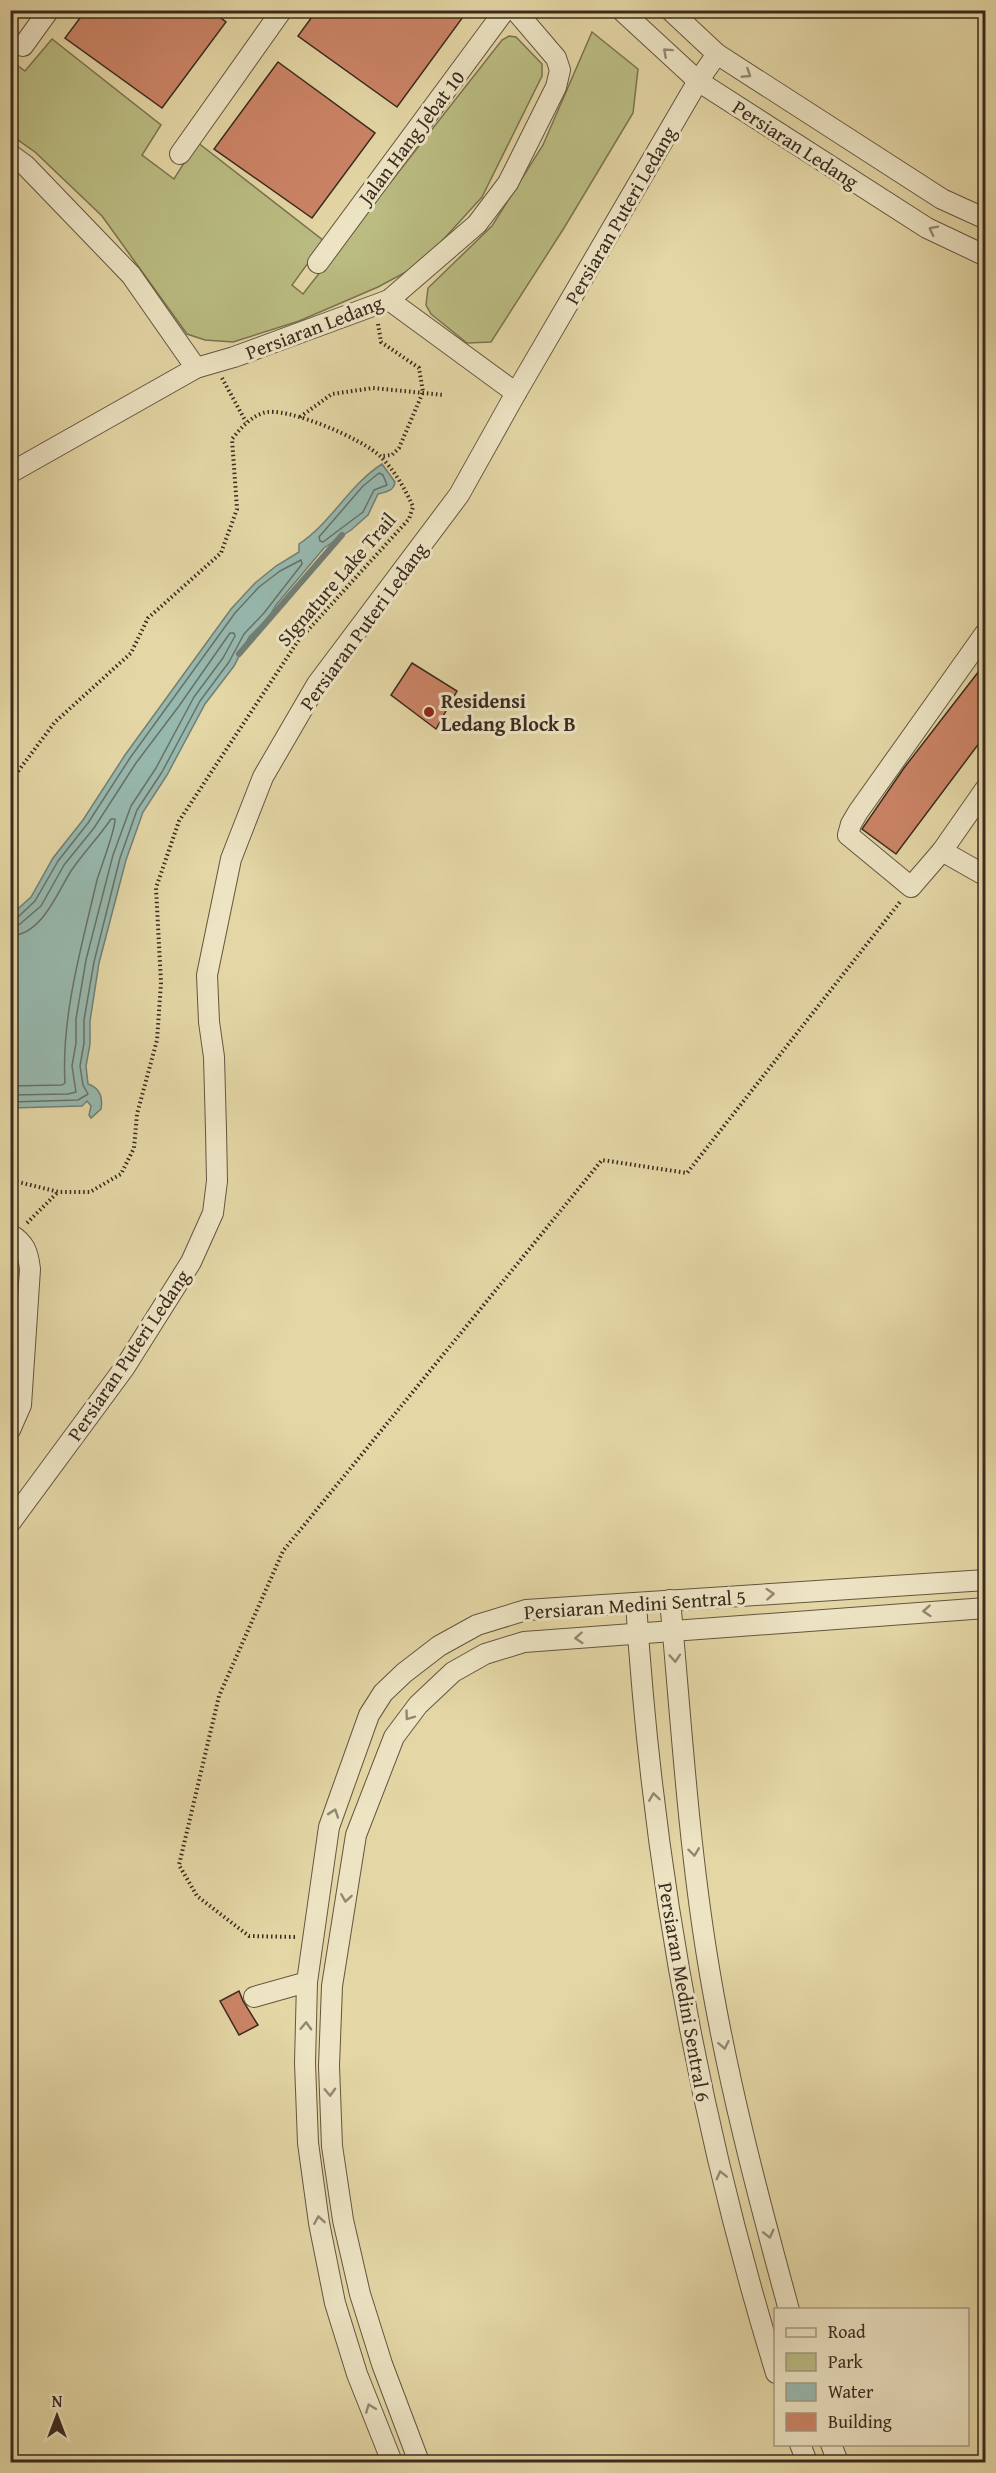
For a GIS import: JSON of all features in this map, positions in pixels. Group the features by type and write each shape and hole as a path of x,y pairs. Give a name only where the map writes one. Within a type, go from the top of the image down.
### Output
{"street":[{"path":"23,46 49,10"},
{"path":"180,154 282,10"},
{"name":"Jalan Hang Jebat 10","path":"318,263 505,10"},
{"name":"Persiaran Ledang","path":"10,473 195,368 382,303 477,224 508,183 556,87 560,70 556,58 515,10"},
{"name":"Persiaran Ledang","path":"621,10 698,81 927,228 986,256"},
{"name":"Persiaran Ledang","path":"670,10 717,54 942,199 986,219"},
{"name":"Persiaran Puteri Ledang","path":"10,1523 125,1367 191,1262 213,1213 218,1181 214,1058 209,1022 207,975 231,859 263,777 317,684 459,495 698,81 717,54"},
{"path":"10,154 25,165 131,274 195,368"},
{"path":"382,303 516,393"},
{"path":"986,632 851,824 848,834 911,887 942,851 986,788"},
{"path":"942,851 986,876"},
{"path":"10,1430 21,1405 30,1269 28,1251 12,1235"},
{"name":"Persiaran Medini Sentral 5","path":"392,2463 357,2374 335,2303 319,2223 308,2132 305,2063 307,1982 329,1827 369,1715 383,1693 404,1673 439,1646 477,1625 526,1610 986,1580"},
{"name":"Persiaran Medini Sentral 6","path":"670,1600 682,1755 707,1956 735,2098 788,2308"},
{"name":"Persiaran Medini Sentral 6","path":"636,1603 649,1760 676,1960 710,2130 737,2242 774,2366"},
{"name":"Persiaran Medini Sentral 5","path":"419,2463 382,2364 360,2294 343,2220 332,2146 329,2066 332,1986 356,1835 394,1737 418,1705 453,1672 485,1654 524,1642 986,1608"},
{"path":"254,1997 307,1982"},
{"path":"800,2446 807,2463"},
{"path":"831,2446 838,2463"}],"path":[{"path":"381,456 392,455 399,448 423,392 419,368 381,342 382,303"},
{"path":"10,782 55,722 131,652 148,618 221,553 237,509 232,439 246,422 215,362"},
{"path":"300,418 332,394 372,388 444,395"},
{"name":"SIgnature Lake Trail","path":"10,1180 59,1192 90,1192 121,1174 134,1148 137,1114 156,1040 161,982 156,888 179,821 298,641 409,519 413,507 381,456 344,432 300,418 264,412 246,422"},
{"path":"314,1938 249,1936 197,1896 179,1865 219,1696 283,1551 602,1160 687,1173 911,887"},
{"path":"12,1235 59,1192"}],"green space":[{"path":"592,32 638,69 633,113 564,228 491,342 467,343 431,314 426,305 428,288 492,226 543,145"},
{"path":"509,36 516,37 542,64 542,76 482,197 421,264 378,287 299,321 233,342 205,340 187,334 102,216 35,152 11,135 10,60 25,71 52,39 161,125 142,155 174,179 197,142 324,241 292,285 303,294 502,40"}],"water":[{"path":"382,464 395,482 393,487 389,491 378,494 368,515 351,530 324,548 276,605 269,617 249,637 234,666 205,704 167,775 143,812 126,860 99,963 90,1021 90,1044 86,1066 88,1084 100,1093 101,1109 91,1118 89,1115 91,1106 87,1101 82,1106 11,1108 11,915 31,897 53,858 83,820 125,755 231,609 255,583 276,566 299,552 299,544 321,525 360,482"}],"building":[{"path":"86,10 210,10 226,22 162,108 65,38"},
{"path":"317,10 454,10 463,17 397,107 298,36"},
{"path":"278,62 375,133 312,218 214,149"},
{"path":"986,662 986,734 896,854 862,829 904,768"},
{"name":"Residensi Ledang Block B","path":"412,663 457,691 436,729 391,695"},
{"path":"239,1991 258,2025 239,2035 220,2001"}],"waterway":[{"path":"239,654 342,535"}],"place":[{"name":"Residensi Ledang Block B","path":"429,712"}]}
